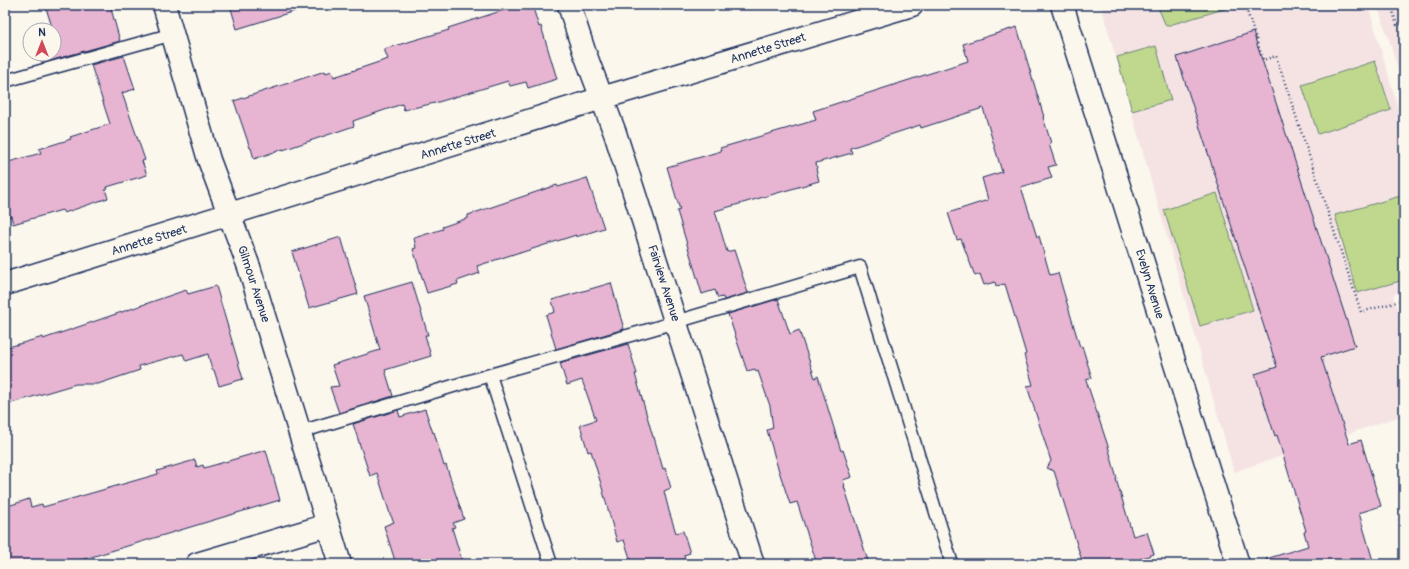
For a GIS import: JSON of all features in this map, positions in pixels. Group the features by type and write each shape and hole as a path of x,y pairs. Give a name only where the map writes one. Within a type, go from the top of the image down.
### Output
{"street":[{"name":"Gilmour Avenue","path":"164,5 209,160 249,266 340,564"},
{"name":"Fairview Avenue","path":"569,5 584,51 615,133 677,322 753,564"},
{"name":"Annette Street","path":"5,284 602,98 912,5"},
{"name":"Evelyn Avenue","path":"1062,5 1238,564"},
{"path":"197,564 328,525"}],"lane":[{"path":"5,81 173,34"},
{"path":"300,432 860,267 952,564"},
{"path":"490,375 552,564"}],"path":[{"path":"1245,5 1264,60 1276,56 1361,312 1404,300"},
{"path":"1391,5 1397,25 1404,23"}],"shaded area":[{"path":"1101,5 1368,5 1404,129 1404,291 1393,295 1404,329 1404,415 1234,472"},
{"path":"1377,5 1404,5 1404,89 1389,40"}],"green space":[{"path":"1157,5 1230,5 1231,7 1166,26"},
{"path":"1156,46 1171,100 1132,111 1117,57"},
{"path":"1375,61 1391,110 1318,134 1302,85"},
{"path":"1217,193 1253,310 1200,326 1164,210"},
{"path":"1404,195 1404,280 1357,293 1335,215"}],"building":[{"path":"45,5 110,5 120,41 62,57 62,22 50,22"},
{"path":"230,5 297,5 298,10 237,29"},
{"path":"502,5 532,5 539,27 541,26 557,79 528,88 526,82 510,86 508,81 435,103 404,110 402,104 353,121 354,126 254,159 234,101 325,71 326,73 332,71 334,77 388,59 384,49 449,30 448,28 504,10"},
{"path":"1017,27 1044,117 1051,143 1049,144 1056,165 1048,167 1052,178 1021,187 1037,237 1039,236 1050,275 1058,273 1080,347 1082,346 1092,378 1086,380 1108,446 1133,536 1147,532 1154,554 1137,560 1138,564 1083,564 1054,471 1047,468 1051,461 1027,386 1033,385 1024,355 1026,354 1005,284 996,286 995,282 984,285 980,274 975,276 961,239 957,240 948,213 988,200 982,178 1002,172 983,108 921,128 920,125 850,148 852,153 816,163 819,181 715,211 727,252 734,250 748,293 724,300 723,297 718,298 715,290 702,294 677,211 680,210 667,167 721,151 720,148 816,120 813,111 968,61 963,44"},
{"path":"1253,32 1355,346 1321,357 1349,444 1361,440 1381,506 1359,513 1374,564 1267,564 1266,559 1308,546 1304,532 1306,531 1277,435 1275,436 1255,374 1277,367 1177,57"},
{"path":"124,56 135,89 122,93 145,160 142,161 147,175 107,187 108,189 105,189 108,198 64,213 62,210 13,224 11,216 5,218 5,163 41,153 39,149 110,124 91,65"},
{"path":"587,178 604,228 576,237 576,235 477,266 480,273 457,281 458,284 427,293 413,249 416,248 414,238 443,229 442,227 468,218 468,215 557,185 558,187"},
{"path":"341,237 358,294 309,308 292,252"},
{"path":"412,282 428,335 425,335 431,356 385,370 393,396 339,413 330,387 339,386 332,365 380,350 364,296"},
{"path":"611,283 624,329 556,349 546,315 555,312 552,300"},
{"path":"216,286 243,379 219,386 214,370 212,370 208,354 186,361 183,354 139,366 140,370 98,384 76,384 5,405 5,348 43,337 43,339 186,290 188,294"},
{"path":"778,299 790,334 799,330 815,378 818,376 841,451 843,450 852,477 843,480 844,486 869,564 817,564 797,502 790,504 767,430 773,428 770,406 758,371 756,372 755,369 747,371 728,314"},
{"path":"628,344 653,437 663,469 665,468 671,488 664,491 669,511 676,533 683,531 690,553 684,555 685,559 670,564 632,564 624,540 617,542 591,451 588,452 580,425 596,420 582,380 567,385 560,363"},
{"path":"425,409 464,519 453,523 455,527 452,528 463,564 396,564 384,526 394,522 377,473 370,476 353,424 398,410 400,417"},
{"path":"266,450 280,500 68,564 5,564 5,507 29,499 31,507 42,504 43,507 158,474 157,471 195,460 197,467 203,465 204,468"}]}
